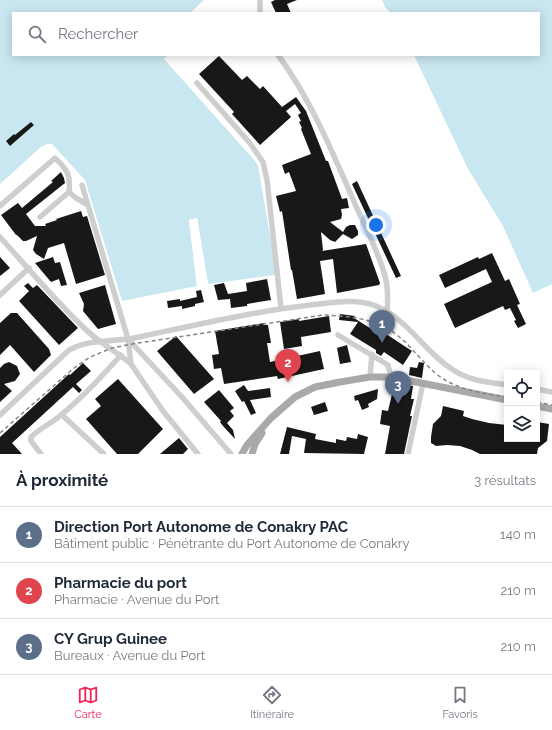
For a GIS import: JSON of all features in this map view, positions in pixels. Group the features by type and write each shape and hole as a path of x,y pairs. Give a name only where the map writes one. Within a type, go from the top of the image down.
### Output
{"main road":[{"path":"242,454 271,418 295,396 315,387 370,377 391,377 504,399"},
{"path":"540,407 552,409"},
{"path":"252,454 255,444 271,418"}],"street":[{"path":"260,0 260,12"},
{"path":"279,56 308,100 335,156 372,243 385,276 388,296 387,312"},
{"path":"197,83 249,142 263,162 267,180 281,308"},
{"path":"0,206 55,158 66,168 70,182 69,192 40,217"},
{"path":"82,185 128,339 131,364"},
{"path":"69,192 88,205"},
{"path":"0,237 83,327 131,364 163,411 198,454"},
{"path":"0,295 29,268"},
{"path":"0,415 69,350 78,345 100,341 128,339 281,308 329,303 359,302 374,306 387,312 418,337 441,361 455,372 471,379 504,384"},
{"path":"338,335 372,354 388,365 391,377"},
{"path":"128,339 181,396 231,454"},
{"path":"370,377 372,354"},
{"path":"41,454 31,441 31,437 62,415 121,355"},
{"path":"408,454 423,383"},
{"path":"540,390 552,392"},
{"path":"62,415 104,454"}],"water":[{"path":"0,0 204,0 191,12 12,12 12,56 167,56 164,59 258,166 276,270 275,275 208,284 197,218 189,220 197,286 122,301 85,180 52,144 42,146 0,184"},
{"path":"382,0 552,0 552,284 533,293 503,226 468,169 414,56 540,56 540,12 390,12 385,7"}],"pier":[{"path":"197,218 208,284 206,284 195,221 191,222 199,286 197,286 189,220"}],"building":[{"path":"275,0 297,0 287,4 291,12 276,12 271,2"},
{"path":"219,56 242,80 247,76 260,89 263,86 282,107 296,97 306,111 326,161 328,161 342,199 347,198 349,208 341,209 341,219 330,222 343,232 346,227 350,225 355,225 358,231 358,235 352,239 343,234 335,242 330,240 321,232 322,251 366,244 380,283 379,285 337,293 333,259 320,261 325,294 297,299 282,211 280,212 276,196 296,191 289,172 285,174 282,165 311,154 299,122 301,121 298,115 301,113 295,104 286,111 291,117 260,145 232,114 234,112 199,74"},
{"path":"31,122 34,125 10,146 6,141"},
{"path":"61,172 65,183 26,214 35,226 46,226 45,224 57,220 56,219 81,211 83,217 87,216 105,275 76,284 64,243 48,248 44,259 33,250 37,236 23,241 16,235 1,215 18,203 22,208 53,182 51,181"},
{"path":"357,181 401,276 396,278 352,184"},
{"path":"492,253 505,281 509,279 520,304 517,305 526,324 518,328 510,308 505,310 503,306 455,328 444,304 492,282 486,269 445,288 439,275 478,257 479,259"},
{"path":"0,257 10,268 0,276"},
{"path":"53,257 55,263 60,262 67,285 61,286 59,279 51,282 35,263"},
{"path":"267,279 271,300 231,308 230,299 218,300 214,285 224,283 228,294 247,291 246,283"},
{"path":"28,283 33,288 37,285 78,328 59,345 19,301 29,291 24,286"},
{"path":"105,285 116,324 98,329 83,311 84,304 79,293"},
{"path":"201,290 204,302 182,309 182,306 168,308 167,301 180,299 180,301 197,297 196,291"},
{"path":"11,313 17,313 49,349 51,355 34,372 10,345 0,355 0,323"},
{"path":"340,314 355,316 354,318 381,335 383,332 412,351 403,365 384,352 381,356 376,353 376,350 350,334 358,322 339,320"},
{"path":"329,316 331,332 301,337 302,346 284,349 280,322 299,319 299,321"},
{"path":"264,323 264,325 268,325 271,343 267,343 270,362 320,351 324,369 278,379 277,376 224,384 221,368 214,369 212,355 219,354 215,331"},
{"path":"176,336 214,379 194,394 157,351"},
{"path":"347,345 351,362 340,364 337,348"},
{"path":"9,362 17,366 20,374 15,381 4,384 12,391 0,402 0,368"},
{"path":"419,362 424,363 422,378 409,375 410,367 417,368"},
{"path":"83,363 91,371 76,384 82,390 79,393 73,387 12,443 22,454 0,454 0,437"},
{"path":"118,379 163,429 138,454 117,454 86,419 101,406 95,399"},
{"path":"398,384 413,386 411,399 414,399 410,416 412,416 404,454 385,454 390,426 380,424 382,410 388,411 392,394 396,395"},
{"path":"244,385 248,391 270,388 271,397 250,400 256,413 251,415 244,401 242,402 235,391"},
{"path":"378,389 377,399 368,404 369,407 362,410 358,400 355,401 354,396"},
{"path":"219,390 234,408 230,411 234,416 227,423 233,430 235,439 204,402"},
{"path":"325,402 328,411 314,415 311,407"},
{"path":"443,406 464,411 463,416 472,419 504,425 504,442 540,442 540,422 549,424 547,441 538,448 537,454 480,454 460,446 436,446 431,443 433,424 441,416"},
{"path":"287,427 316,434 315,439 336,443 336,439 346,441 347,437 357,439 358,434 368,437 364,454 304,453 306,439 292,436 289,454 280,454"},
{"path":"179,438 188,449 183,454 160,454"}],"railway":[{"path":"0,433 74,368 90,357 112,348 323,315 350,317 385,327 407,344 431,369 445,380 467,389 504,396"},
{"path":"540,403 552,405"}],"place":[{"name":"Direction Port Autonome de Conakry PAC","path":"382,343"},
{"name":"Pharmacie du port","path":"288,382"},
{"name":"CY Grup Guinee","path":"398,404"}]}
